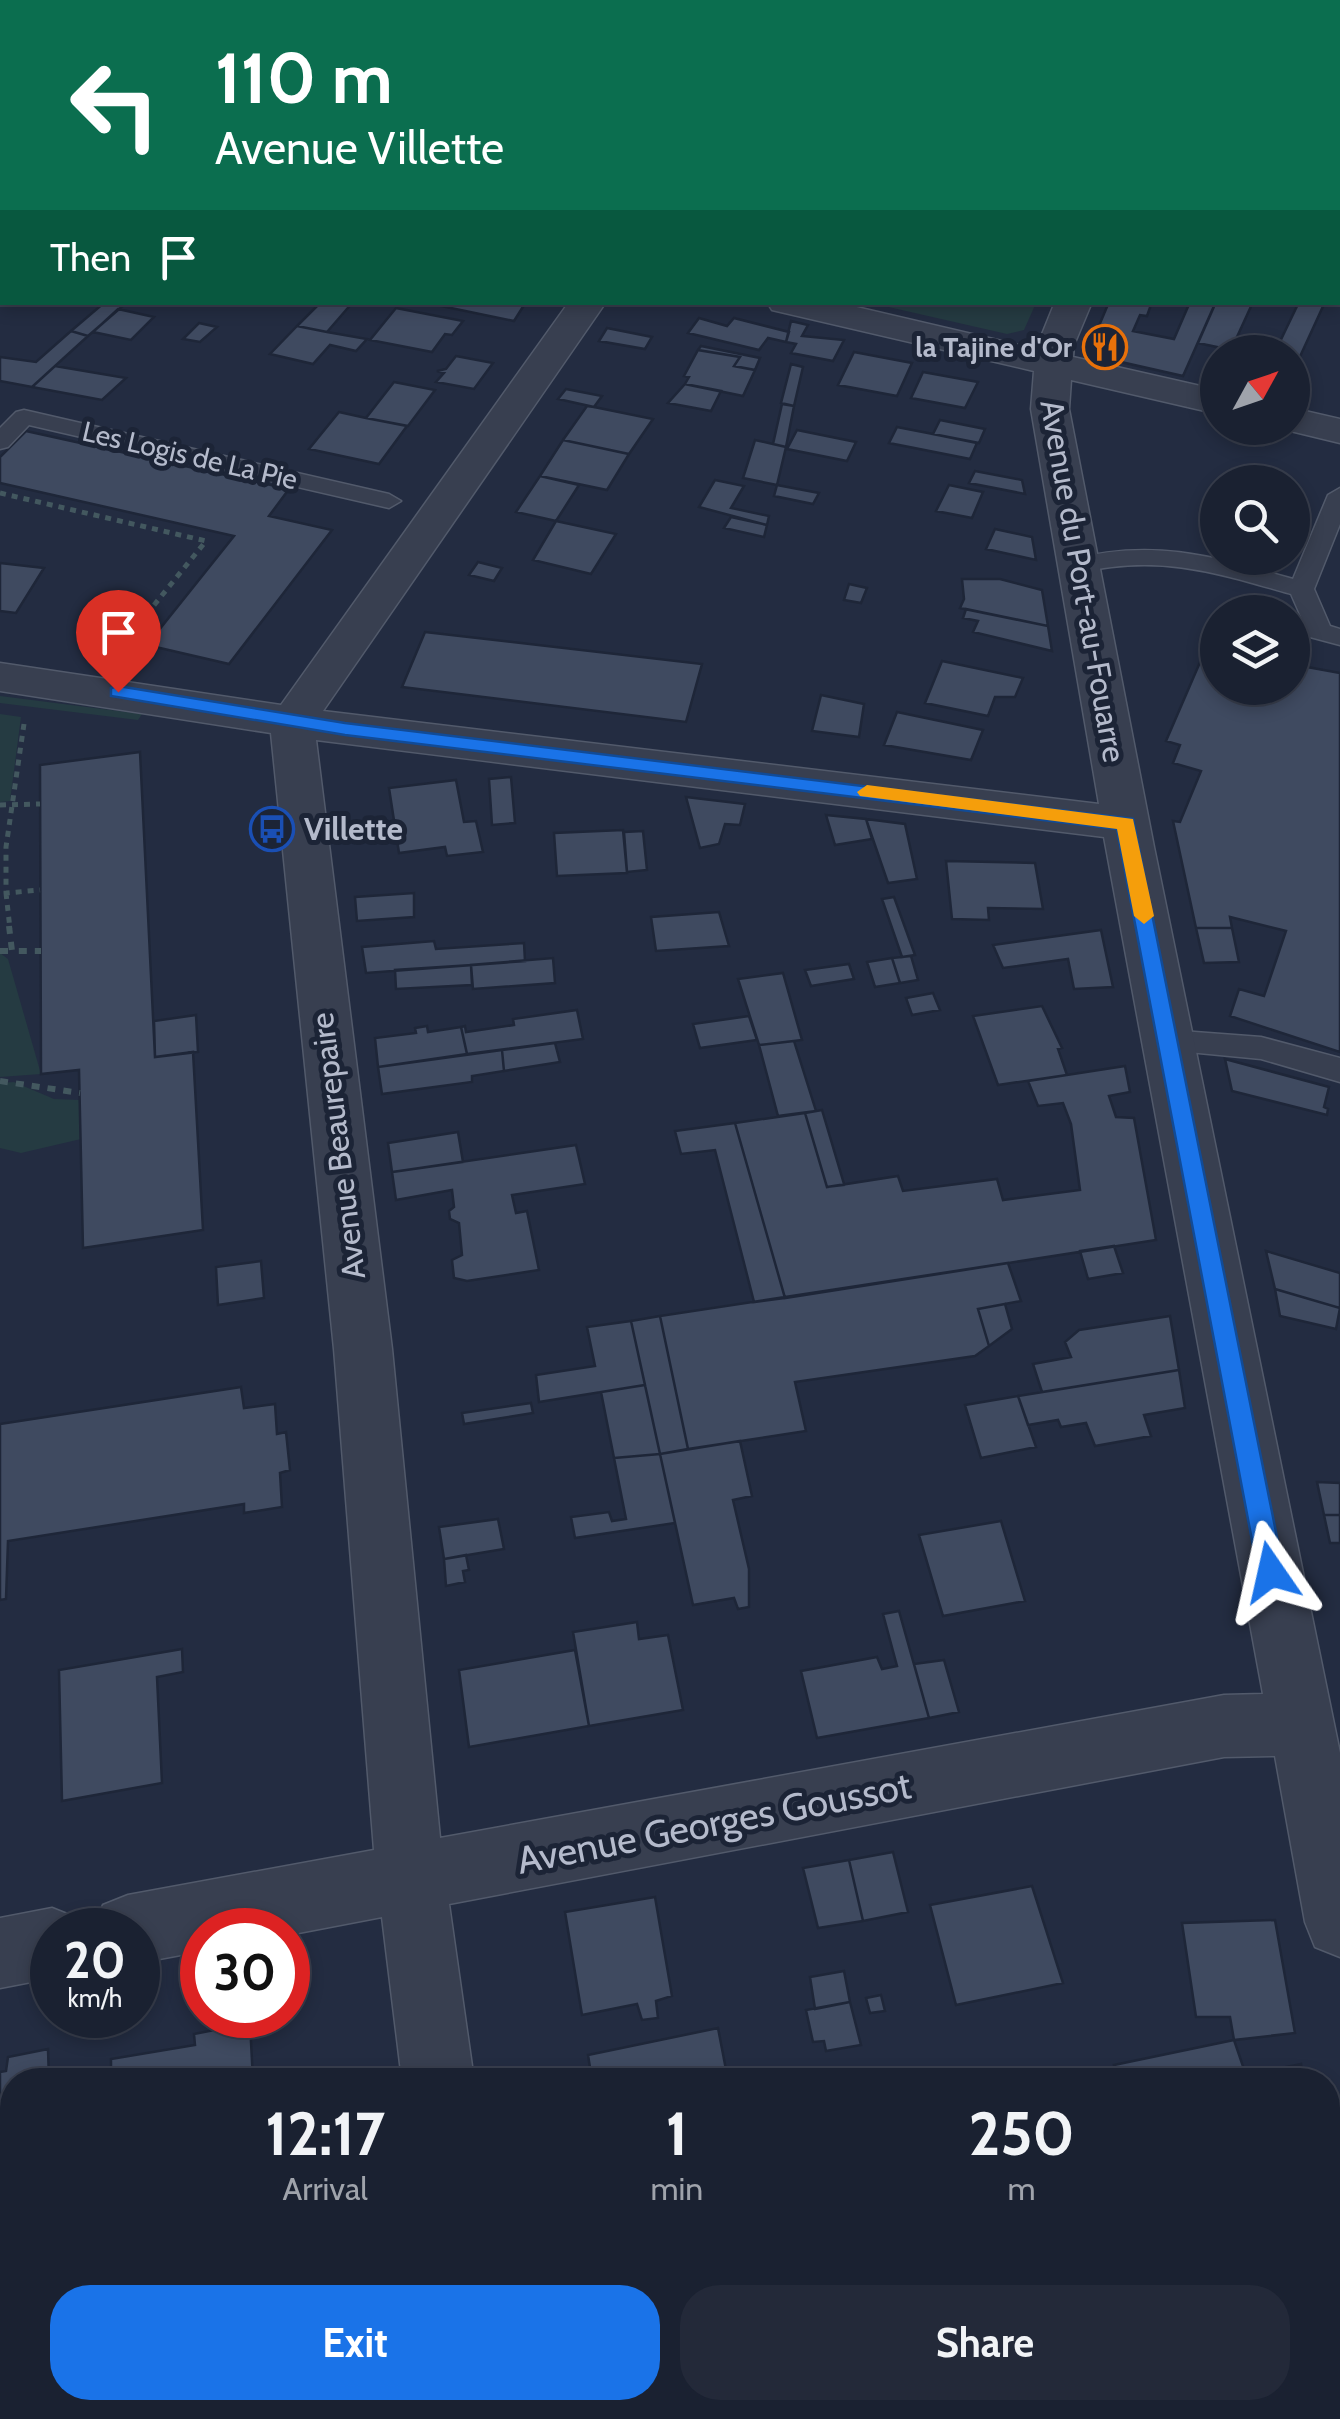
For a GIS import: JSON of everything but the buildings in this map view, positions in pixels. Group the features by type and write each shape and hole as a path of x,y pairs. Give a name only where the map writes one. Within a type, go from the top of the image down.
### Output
{"street":[{"path":"295,720 310,692 586,305"},
{"path":"798,305 1200,398"},
{"name":"Avenue du Port-au-Fouarre","path":"1073,305 1051,362 1050,410 1168,1041 1320,1730 1340,1922"},
{"path":"1310,424 1340,431"},
{"path":"0,677 345,729 1126,823"},
{"name":"Avenue Beaurepaire","path":"295,720 293,746 362,1350 403,1813 436,2068"},
{"name":"Avenue Georges Goussot","path":"160,1924 1224,1726 1320,1730"},
{"path":"0,1953 30,1948"}],"lane":[{"name":"Les Logis de La Pie","path":"0,442 24,417 389,501"},
{"path":"1340,495 1301,589 1319,631 1340,637"},
{"path":"1078,565 1119,553 1170,554 1301,589"},
{"path":"1168,1041 1261,1048 1340,1070"}],"path":[{"path":"0,494 206,541 120,647"},
{"path":"12,952 6,893 11,806 24,718"},
{"path":"0,805 40,804"},
{"path":"6,893 40,890"},
{"path":"0,951 40,951"},
{"path":"0,1081 20,1079 58,1095 80,1093"}],"shaded area":[{"path":"880,305 1035,305 1024,330 1007,334"},
{"path":"0,696 142,714 138,720 0,703"},
{"path":"0,714 21,717 10,801 0,802"},
{"path":"0,953 8,959 41,1074 0,1077"},
{"path":"14,1082 54,1099 80,1100 81,1139 21,1153 0,1148 0,1083"}],"slow traffic":[{"path":"867,792 1126,823 1144,916"}],"place":[{"name":"la Tajine d'Or","path":"1105,347"},
{"name":"Villette","path":"272,829"}],"route":[{"path":"118,692 345,729 1126,823 1271,1572"}]}
